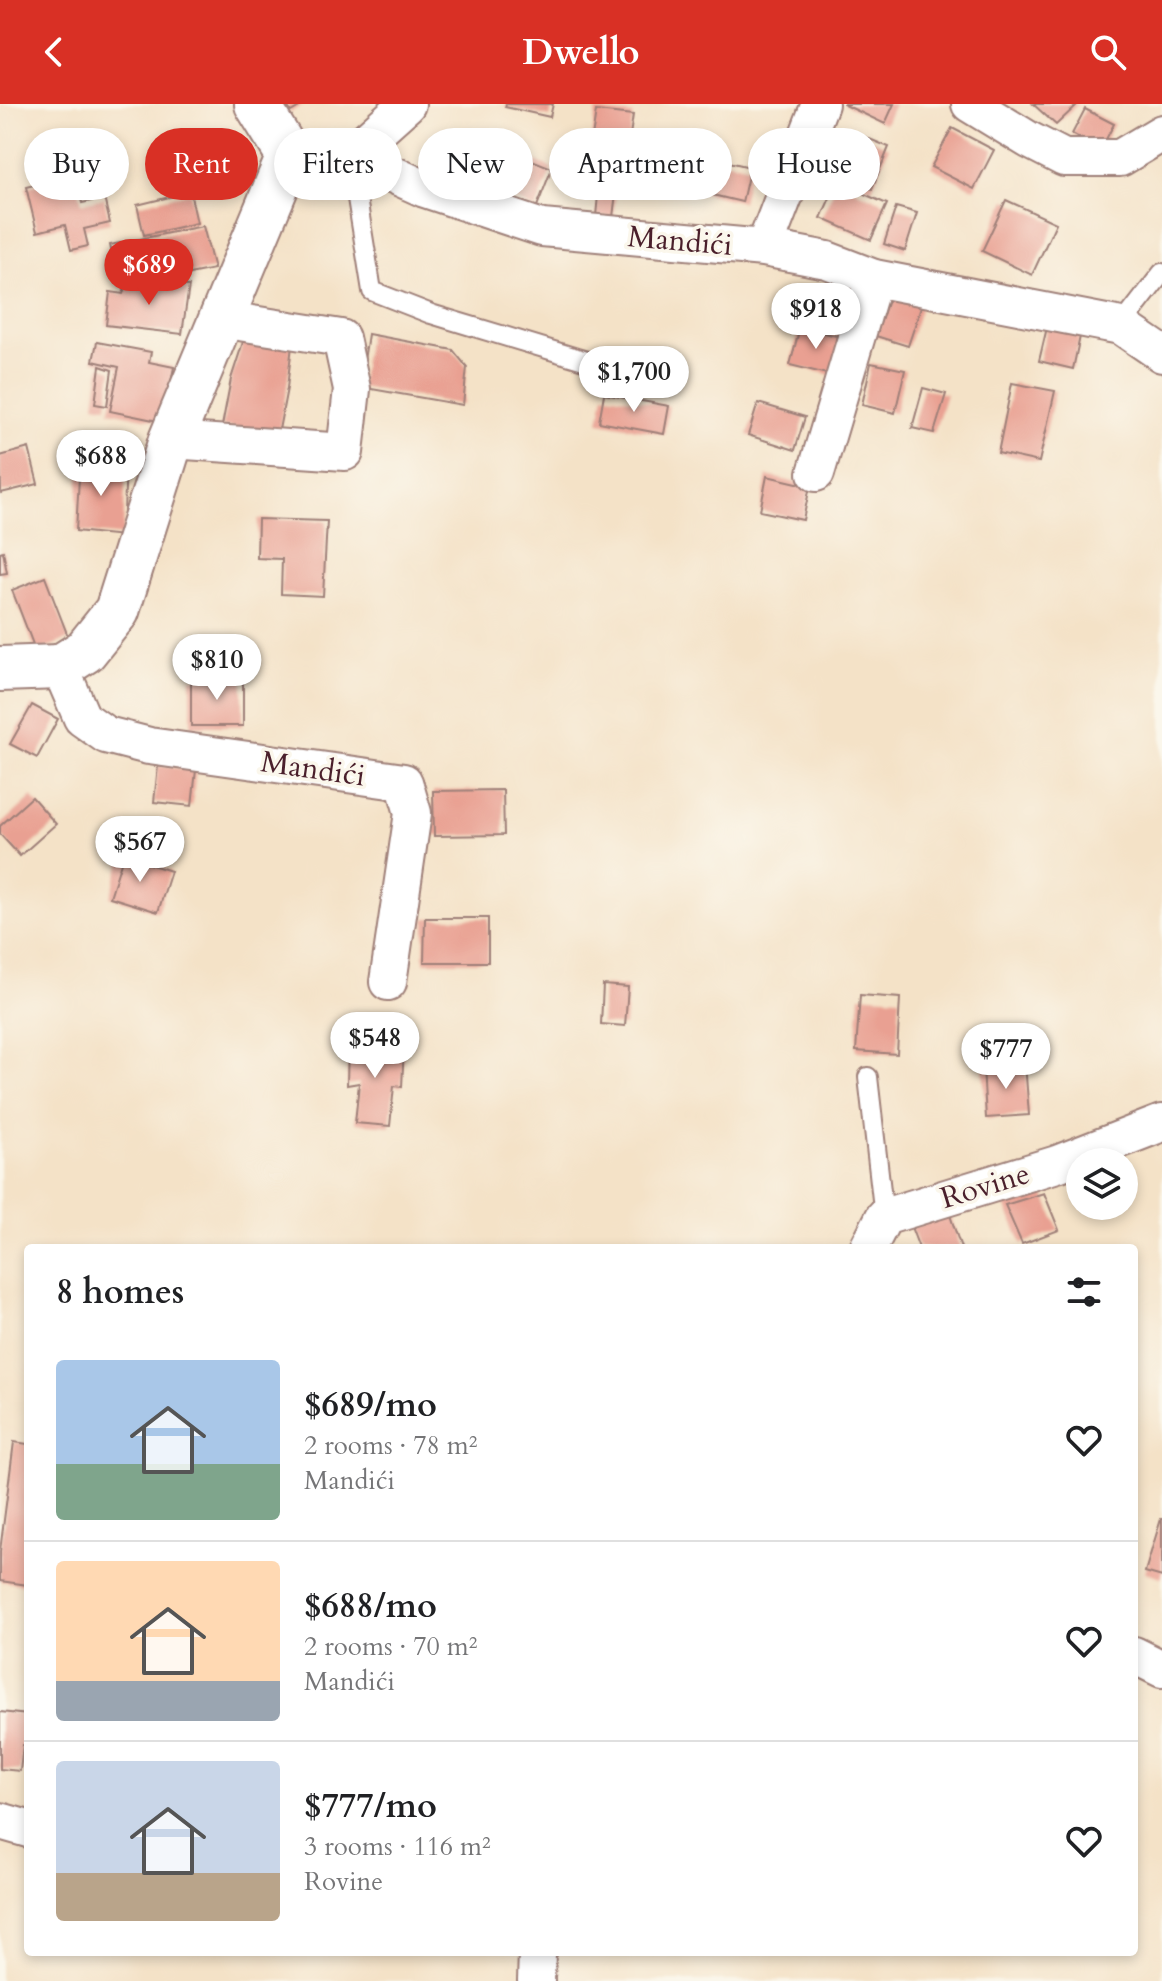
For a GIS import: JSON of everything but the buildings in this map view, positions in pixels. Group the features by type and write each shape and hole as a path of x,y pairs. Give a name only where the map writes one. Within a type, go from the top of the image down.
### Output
{"street":[{"path":"257,104 274,132"},
{"path":"380,128 407,104"},
{"name":"Mandići","path":"764,248 820,104"},
{"path":"970,104 1064,158 1120,158 1162,133"},
{"name":"Mandići","path":"402,179 542,228 764,248 827,260 874,278 1121,326 1162,354"},
{"path":"0,669 60,667 85,651 117,611 171,440 274,191"},
{"path":"816,473 874,278"},
{"path":"171,440 345,452 352,389 341,338 220,319"},
{"name":"Mandići","path":"60,667 82,718 106,735 149,746 404,782 413,813 388,982"},
{"name":"Rovine","path":"876,1232 1162,1123"},
{"path":"1138,1657 1162,1669"},
{"path":"0,1806 24,1801"},
{"path":"0,1821 24,1828"},
{"path":"536,1981 537,1956"}],"lane":[{"path":"357,200 372,291 431,314 587,361"},
{"path":"1121,326 1162,273"},
{"path":"868,1077 876,1232"}]}
